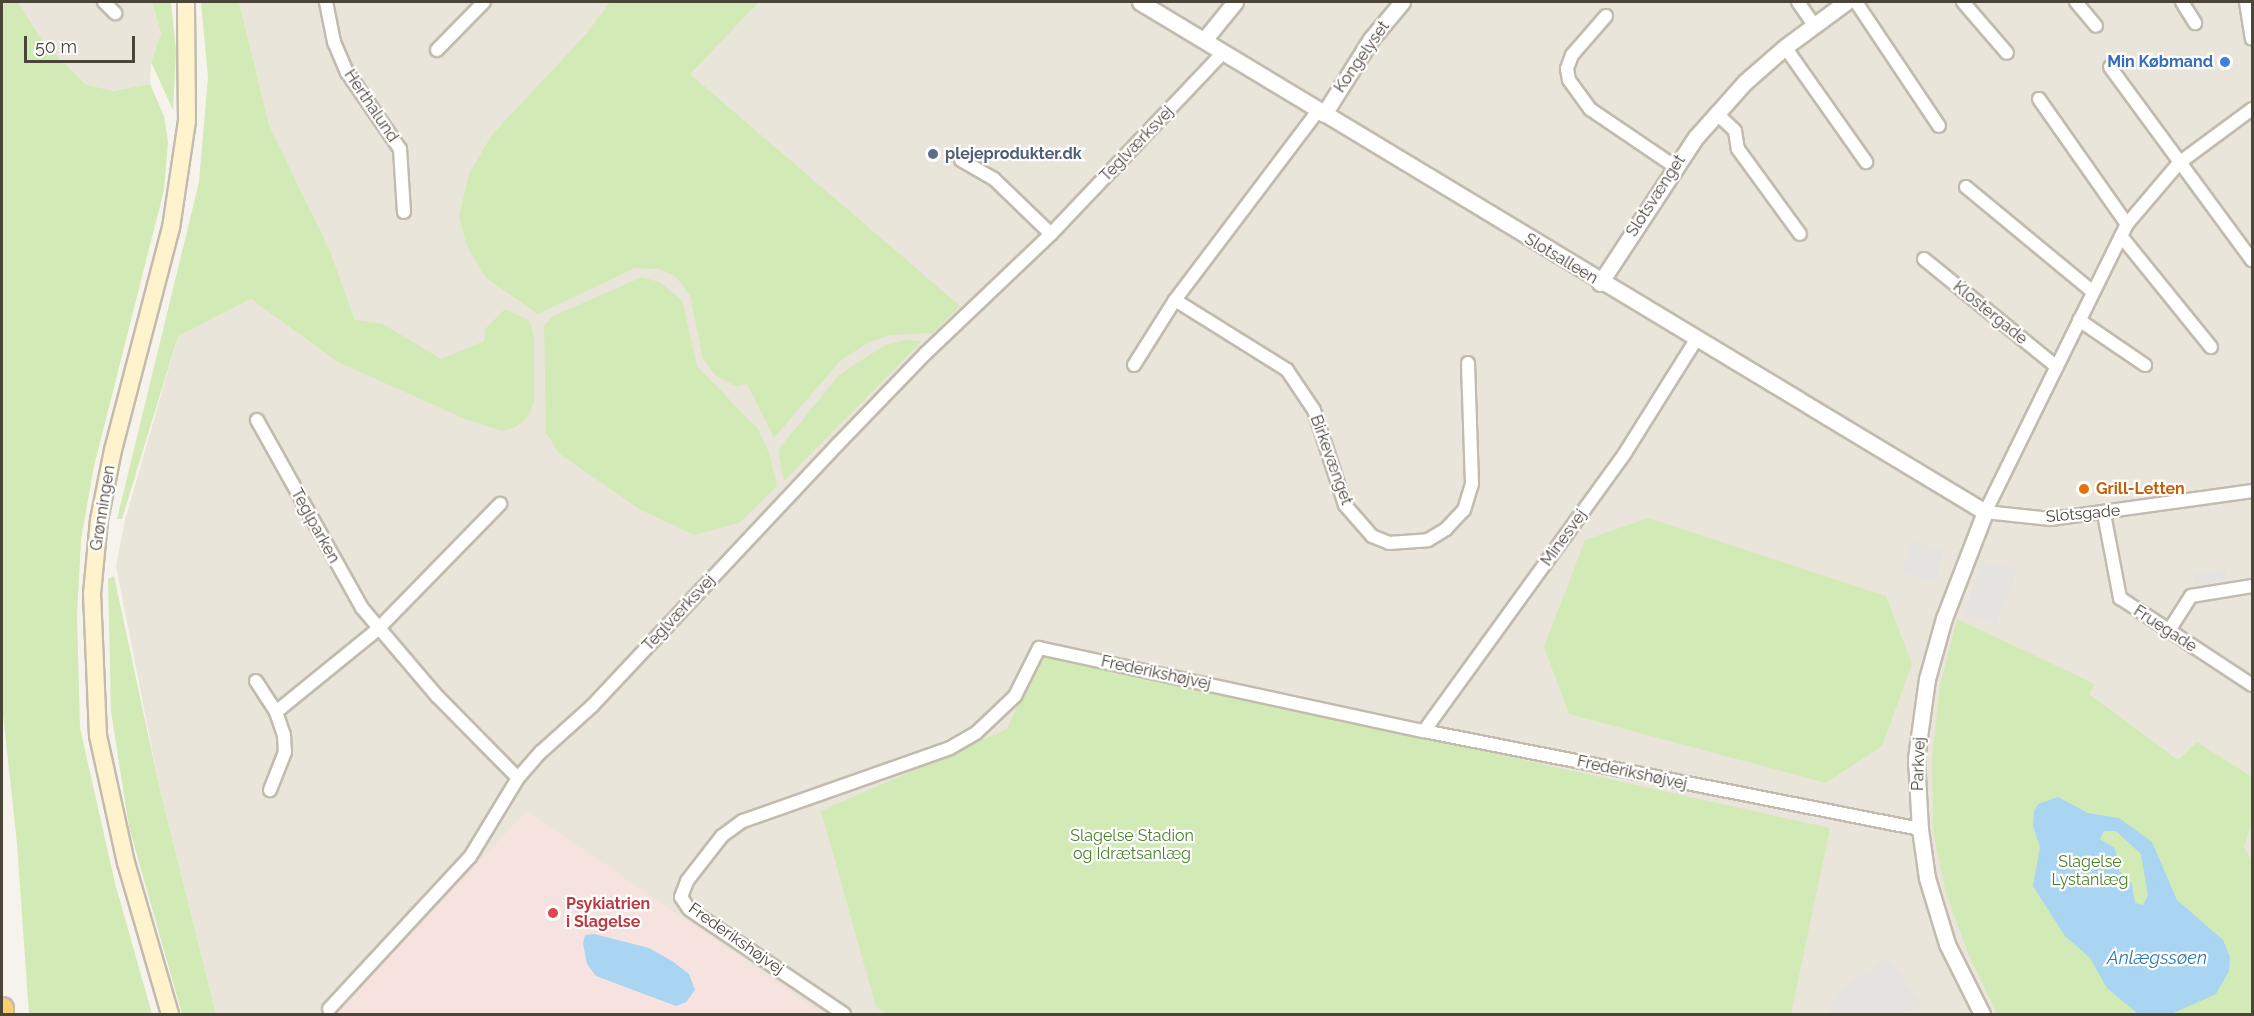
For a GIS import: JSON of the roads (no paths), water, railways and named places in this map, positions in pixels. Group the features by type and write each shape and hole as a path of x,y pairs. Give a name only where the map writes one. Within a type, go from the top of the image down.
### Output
{"highway":[{"path":"2,1008 2,1014"}],"main road":[{"name":"Grønningen","path":"170,1014 123,852 98,736 92,594 99,520 112,450 157,289 178,183 189,74 186,2"}],"street":[{"path":"104,2 115,13"},
{"name":"Herthalund","path":"326,2 334,42 347,72 400,149 404,212"},
{"path":"437,50 484,2"},
{"name":"Slotsalleen","path":"1140,2 1600,283 1985,512"},
{"path":"1204,40 1235,2"},
{"name":"Kongelyset","path":"1321,112 1371,39 1402,2"},
{"path":"1798,2 1814,25"},
{"name":"Slotsvænget","path":"1600,283 1674,166 1716,113 1785,46 1846,2"},
{"path":"1856,2 1940,126"},
{"path":"1963,2 2007,54"},
{"path":"2076,2 2096,26"},
{"path":"2182,2 2194,23"},
{"path":"2246,2 2253,39"},
{"path":"1605,16 1572,56 1567,69 1569,80 1590,109 1674,166"},
{"path":"1785,46 1866,162"},
{"name":"Teglværksvej","path":"329,1008 470,857 518,778 592,706 926,353 1051,234 1223,53"},
{"path":"2110,67 2253,260"},
{"path":"2039,99 2127,224"},
{"path":"1985,512 2127,224 2179,163 2253,109"},
{"path":"1134,365 1174,300 1321,112"},
{"path":"1716,113 1735,131 1738,149 1800,234"},
{"path":"961,160 994,179 1051,234"},
{"path":"1966,187 2093,291"},
{"path":"2121,236 2211,347"},
{"name":"Klostergade","path":"1924,259 2057,367"},
{"name":"Birkevænget","path":"1174,300 1272,357 1287,370 1314,410 1345,506 1372,536 1389,543 1428,540 1446,529 1464,510 1472,484 1468,363"},
{"path":"2079,320 2145,365"},
{"name":"Minesvej","path":"1424,731 1626,453 1696,340"},
{"name":"Teglparken","path":"257,420 344,578 378,629 436,696 518,778"},
{"name":"Slotsgade","path":"1985,512 2052,519 2104,514 2253,491"},
{"path":"276,712 378,629 500,504"},
{"name":"Parkvej","path":"1982,1014 1947,944 1927,878 1920,829 1917,758 1927,680 1960,571 1985,512"},
{"name":"Fruegade","path":"2104,514 2120,598 2168,632 2253,686"},
{"path":"2168,632 2191,596 2253,586"},
{"name":"Frederikshøjvej","path":"844,1014 688,909 681,897 687,881 722,836 743,821 950,748 976,734 1015,696 1039,648 1424,731 1920,829"},
{"path":"256,681 276,712 284,735 285,752 270,790"}],"water":[{"name":"Anlægssøen","path":"2058,797 2088,813 2119,818 2152,842 2177,900 2223,940 2230,957 2229,971 2216,994 2171,1014 2138,1014 2107,988 2090,958 2065,936 2033,886 2040,847 2033,826 2034,812 2038,804","holes":["2104,831 2116,831 2141,854 2148,896 2143,905 2135,903 2132,884 2119,870 2115,848 2100,839"]},
{"path":"594,934 649,948 689,974 695,990 686,1002 676,1006 596,976 587,964 583,943 585,935"}],"place":[{"name":"Min Købmand","path":"2225,62"},
{"name":"plejeprodukter.dk","path":"933,154"},
{"name":"Grill-Letten","path":"2084,489"},
{"name":"Psykiatrien i Slagelse","path":"553,913"}],"park label":[{"name":"Slagelse Stadion og Idrætsanlæg","path":"1132,845"},
{"name":"Slagelse Lystanlæg","path":"2090,871"}]}
